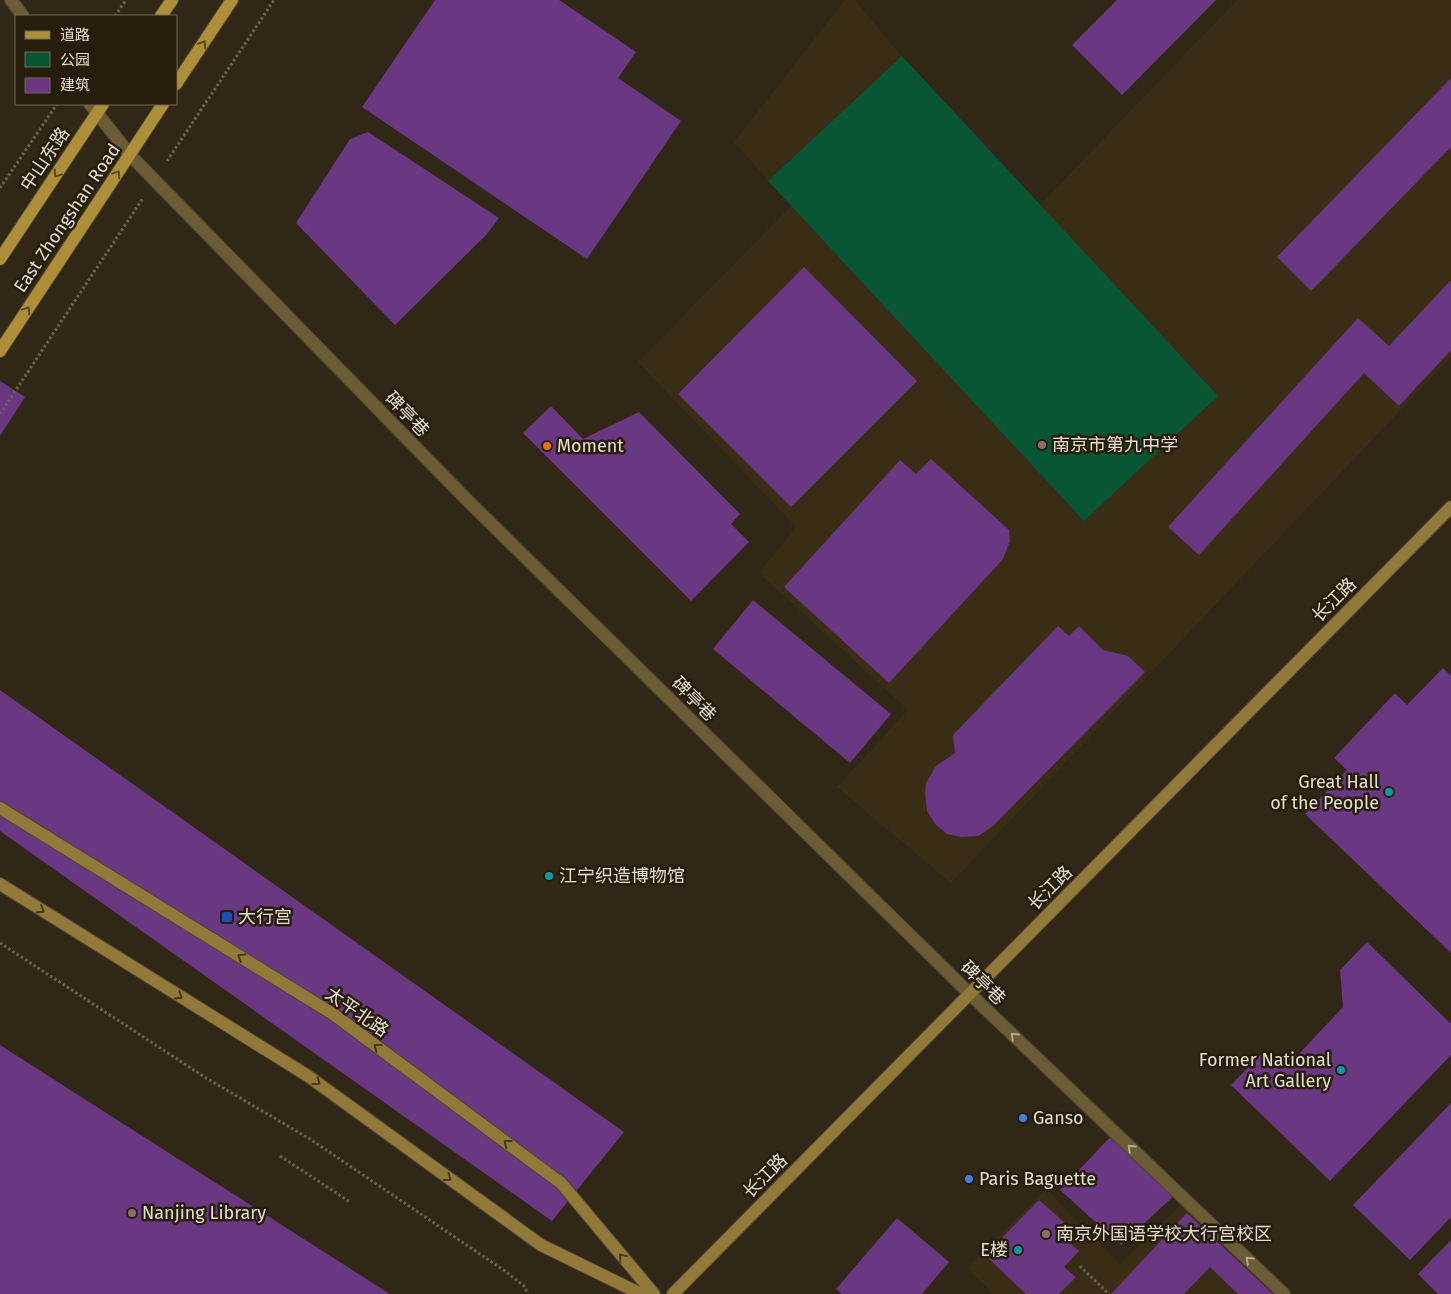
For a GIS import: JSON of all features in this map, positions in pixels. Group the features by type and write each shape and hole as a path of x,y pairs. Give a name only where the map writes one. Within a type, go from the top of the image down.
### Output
{"main road":[{"path":"162,15 172,0"},
{"path":"178,81 232,0"},
{"name":"East Zhongshan Road","path":"0,351 163,105"},
{"name":"中山东路","path":"0,259 97,107"},
{"name":"长江路","path":"673,1294 1451,507"},
{"name":"太平北路","path":"0,808 333,1014 545,1171 560,1183 654,1294"},
{"path":"0,884 308,1076 541,1246 641,1294"}],"street":[{"path":"11,0 22,15"},
{"name":"碑亭巷","path":"97,107 130,155 468,501 970,994 1284,1294"}],"path":[{"path":"117,15 126,0"},
{"path":"0,414 274,0"},
{"path":"0,188 57,105"},
{"path":"0,943 206,1078 310,1139 505,1271 524,1286 528,1294"},
{"path":"280,1156 350,1202"},
{"path":"1080,1266 1109,1294"}],"shaded area":[{"name":"南京市第九中学","path":"845,0 855,0 902,57 1040,205 1237,0 1451,0 1451,357 951,883 837,787 908,710 759,573 796,527 638,362 791,206 734,142"},
{"name":"南京外国语学校大行宫校区","path":"1046,1189 1120,1264 1186,1200 1284,1294 994,1294 967,1268"}],"green space":[{"path":"902,56 1218,396 1084,521 768,181"}],"building":[{"path":"435,0 559,0 636,52 618,78 681,121 587,259 362,107"},
{"path":"1117,0 1216,0 1122,95 1072,45"},
{"path":"1451,78 1451,147 1311,291 1277,257"},
{"path":"368,132 499,218 487,234 395,325 296,223 350,139"},
{"path":"804,267 917,381 791,507 678,394"},
{"path":"1451,280 1451,350 1399,406 1364,373 1199,555 1168,527 1358,318 1389,346"},
{"path":"0,381 25,397 0,436"},
{"path":"551,406 583,439 639,412 740,514 731,524 749,542 691,601 523,433"},
{"path":"931,459 1009,530 1010,541 1003,559 889,683 784,587 900,460 916,474"},
{"path":"753,600 891,714 850,763 713,649"},
{"path":"1058,626 1069,636 1079,626 1103,650 1128,656 1145,672 992,827 978,836 961,837 947,834 936,825 927,811 926,783 936,766 955,753 953,735"},
{"name":"Great Hall of the People","path":"1443,668 1451,676 1451,953 1305,814 1347,770 1334,758 1395,693 1407,705"},
{"path":"0,690 624,1132 552,1221 0,831"},
{"name":"Former National Art Gallery","path":"1367,942 1451,1024 1451,1055 1330,1181 1231,1085 1260,1055 1298,1055 1343,1007 1340,970"},
{"name":"Nanjing Library","path":"0,1045 100,1109 390,1294 0,1294"},
{"path":"1451,1103 1451,1217 1410,1260 1353,1205"},
{"path":"1115,1132 1178,1192 1121,1245 1060,1190"},
{"name":"E楼","path":"1039,1200 1065,1223 1056,1231 1079,1251 1064,1267 1076,1277 1059,1294 1026,1294 985,1255"},
{"path":"1187,1213 1273,1294 1238,1294 1210,1267 1184,1294 1111,1294"},
{"path":"897,1218 949,1262 922,1294 842,1294 836,1289"},
{"path":"1451,1240 1451,1294 1438,1294 1418,1274"}],"place":[{"name":"南京市第九中学","path":"1042,445"},
{"name":"Moment","path":"547,446"},
{"name":"Great Hall of the People","path":"1389,792"},
{"name":"江宁织造博物馆","path":"549,876"},
{"name":"大行宫","path":"227,917"},
{"name":"Former National Art Gallery","path":"1341,1070"},
{"name":"Ganso","path":"1023,1118"},
{"name":"Paris Baguette","path":"969,1179"},
{"name":"Nanjing Library","path":"132,1213"},
{"name":"南京外国语学校大行宫校区","path":"1046,1234"},
{"name":"E楼","path":"1018,1250"}]}
